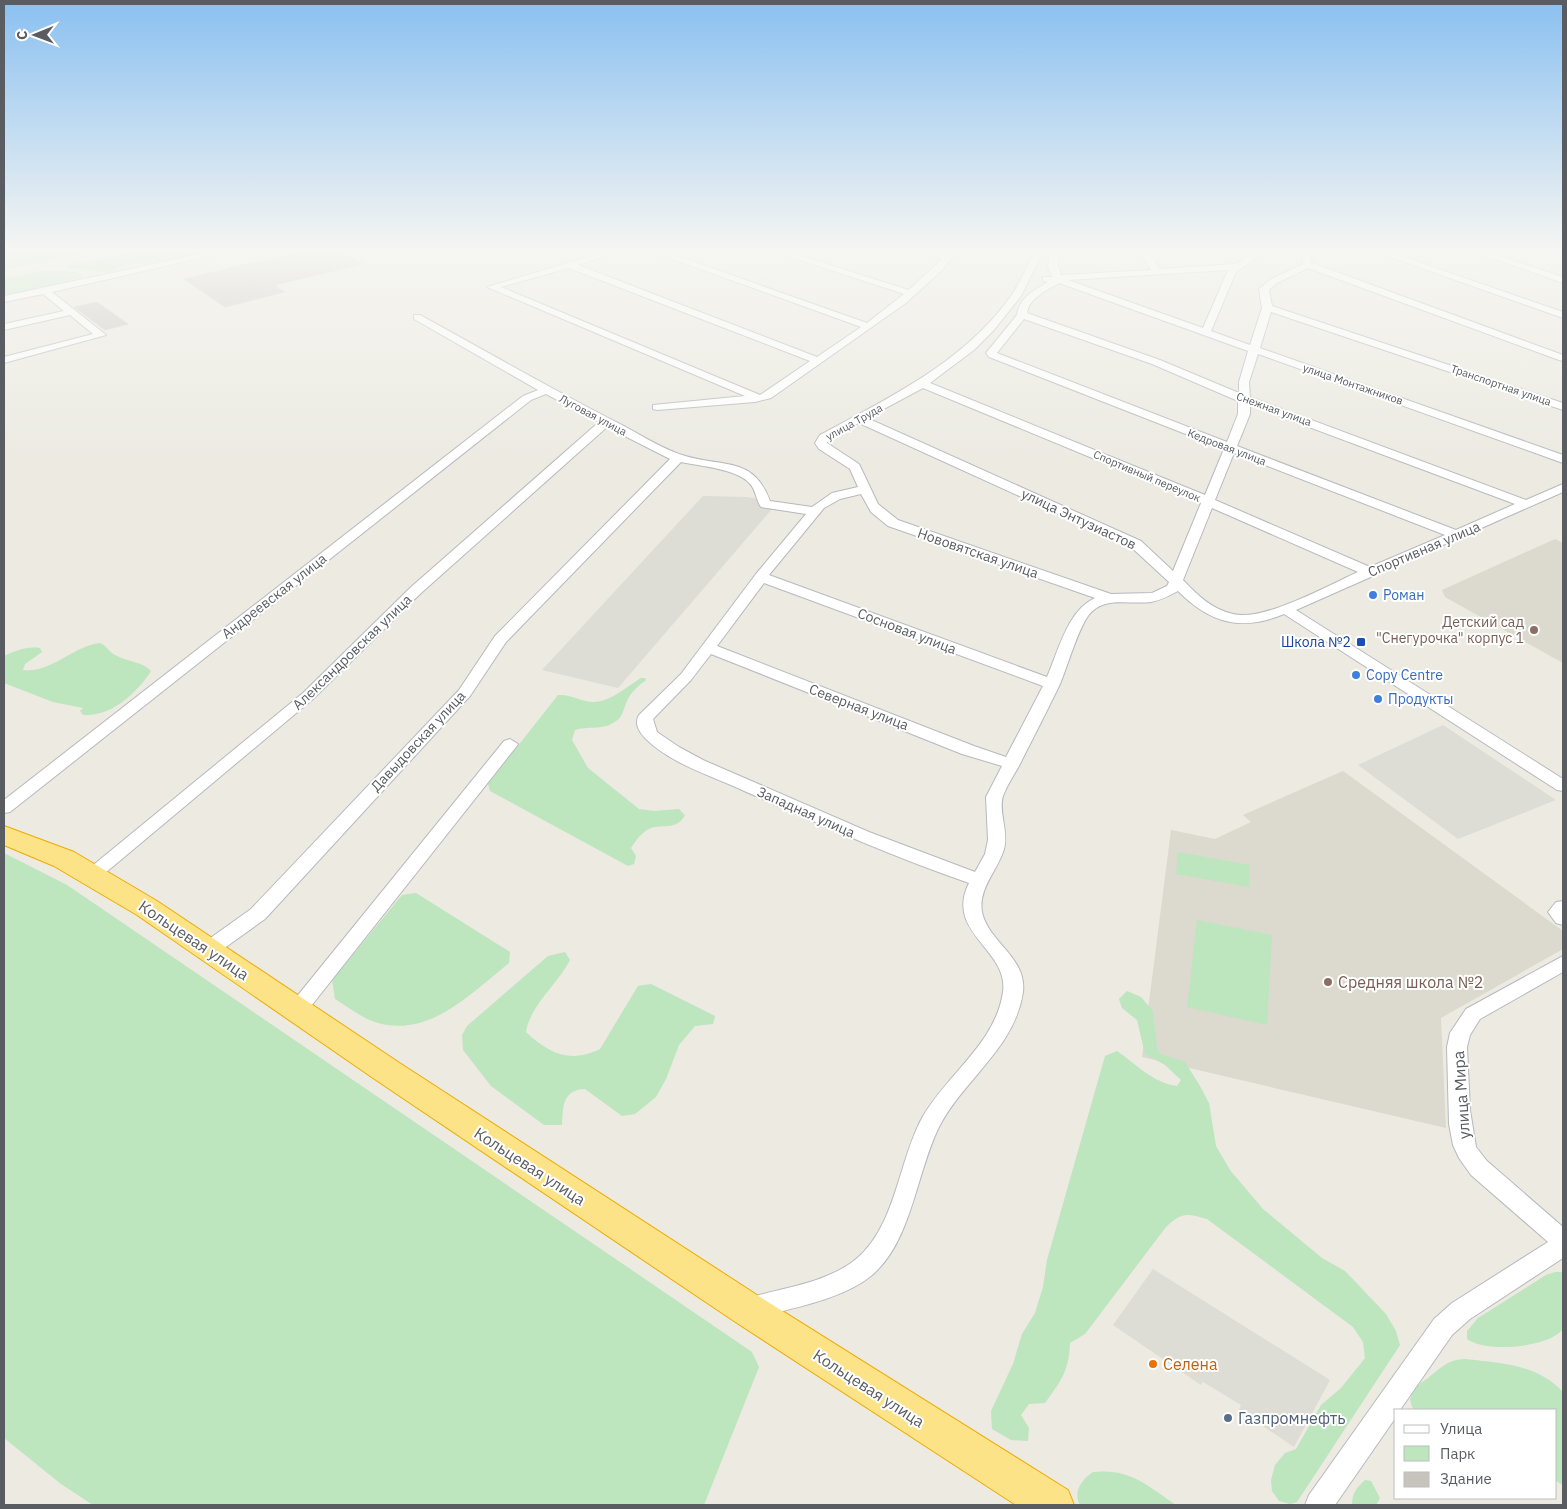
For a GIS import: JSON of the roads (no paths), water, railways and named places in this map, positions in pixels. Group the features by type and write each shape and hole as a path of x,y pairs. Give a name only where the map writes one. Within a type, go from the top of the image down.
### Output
{"highway":[{"name":"Кольцевая улица","path":"4,835 56,855 92,875 209,949 297,1010 747,1309 1053,1505"}],"street":[{"path":"4,327 25,322"},
{"path":"4,360 101,335 85,322"},
{"name":"Луговая улица","path":"425,322 606,422 678,458 737,470 750,476 758,485 765,504"},
{"path":"578,322 760,398"},
{"path":"719,322 819,361"},
{"path":"857,322 867,326"},
{"path":"657,407 760,398 776,391 872,322"},
{"name":"улица Труда","path":"865,489 855,467 849,461 828,451 821,443 824,437 830,432 860,419 922,384 970,348 995,322"},
{"name":"Кедровая улица","path":"1016,322 991,353 1231,449 1457,535"},
{"name":"Снежная улица","path":"1043,322 1156,362 1212,387 1526,504"},
{"name":"улица Монтажников","path":"1179,322 1563,459"},
{"path":"1206,332 1210,322"},
{"path":"1148,597 1164,594 1173,588 1176,582 1244,414 1243,397 1246,370 1255,350 1263,322"},
{"name":"Транспортная улица","path":"1310,322 1563,407"},
{"path":"1465,322 1563,358"},
{"name":"Спортивный переулок","path":"922,384 1209,502 1370,572"},
{"name":"Андреевская улица","path":"4,808 527,398 547,390"},
{"name":"улица Энтузиастов","path":"860,419 1136,544 1150,555 1194,600 1214,612 1234,619 1252,620 1284,609"},
{"name":"Александровская улица","path":"92,875 308,696 341,666 388,616 495,518 606,422"},
{"name":"Давыдовская улица","path":"209,949 258,914 464,693 500,639 678,458"},
{"name":"Спортивная улица","path":"1284,609 1563,488"},
{"path":"708,648 761,577 815,511 830,498 865,489"},
{"name":"Нововятская улица","path":"865,489 875,508 893,523 1106,597"},
{"path":"765,504 815,511"},
{"name":"Сосновая улица","path":"761,577 1006,669 1052,684"},
{"path":"747,1309 841,1281 864,1268 882,1247 930,1124 944,1102 981,1059 1001,1028 1010,1008 1013,989 1012,974 1004,958 980,928 974,915 972,900 996,844 994,797 1052,684 1081,615 1087,608 1106,597 1167,599 1214,612"},
{"path":"1284,609 1563,786"},
{"name":"Западная улица","path":"708,648 686,677 649,711 644,718 644,723 650,734 684,757 835,826 906,855 980,880"},
{"name":"Северная улица","path":"708,648 968,750 1012,764"},
{"path":"297,1010 510,744"},
{"path":"1563,907 1557,912 1563,918"},
{"name":"улица Мира","path":"1319,1505 1443,1327 1461,1311 1563,1243 1479,1168 1470,1157 1464,1144 1462,1130 1457,1046 1460,1033 1473,1014 1563,963"}],"place":[{"name":"Роман","path":"1373,595"},
{"name":"Детский сад \"Снегурочка\" корпус 1","path":"1534,630"},
{"name":"Школа №2","path":"1361,642"},
{"name":"Copy Centre","path":"1356,675"},
{"name":"Продукты","path":"1378,699"},
{"name":"Средняя школа №2","path":"1328,982"},
{"name":"Селена","path":"1153,1364"},
{"name":"Газпромнефть","path":"1228,1418"}]}
